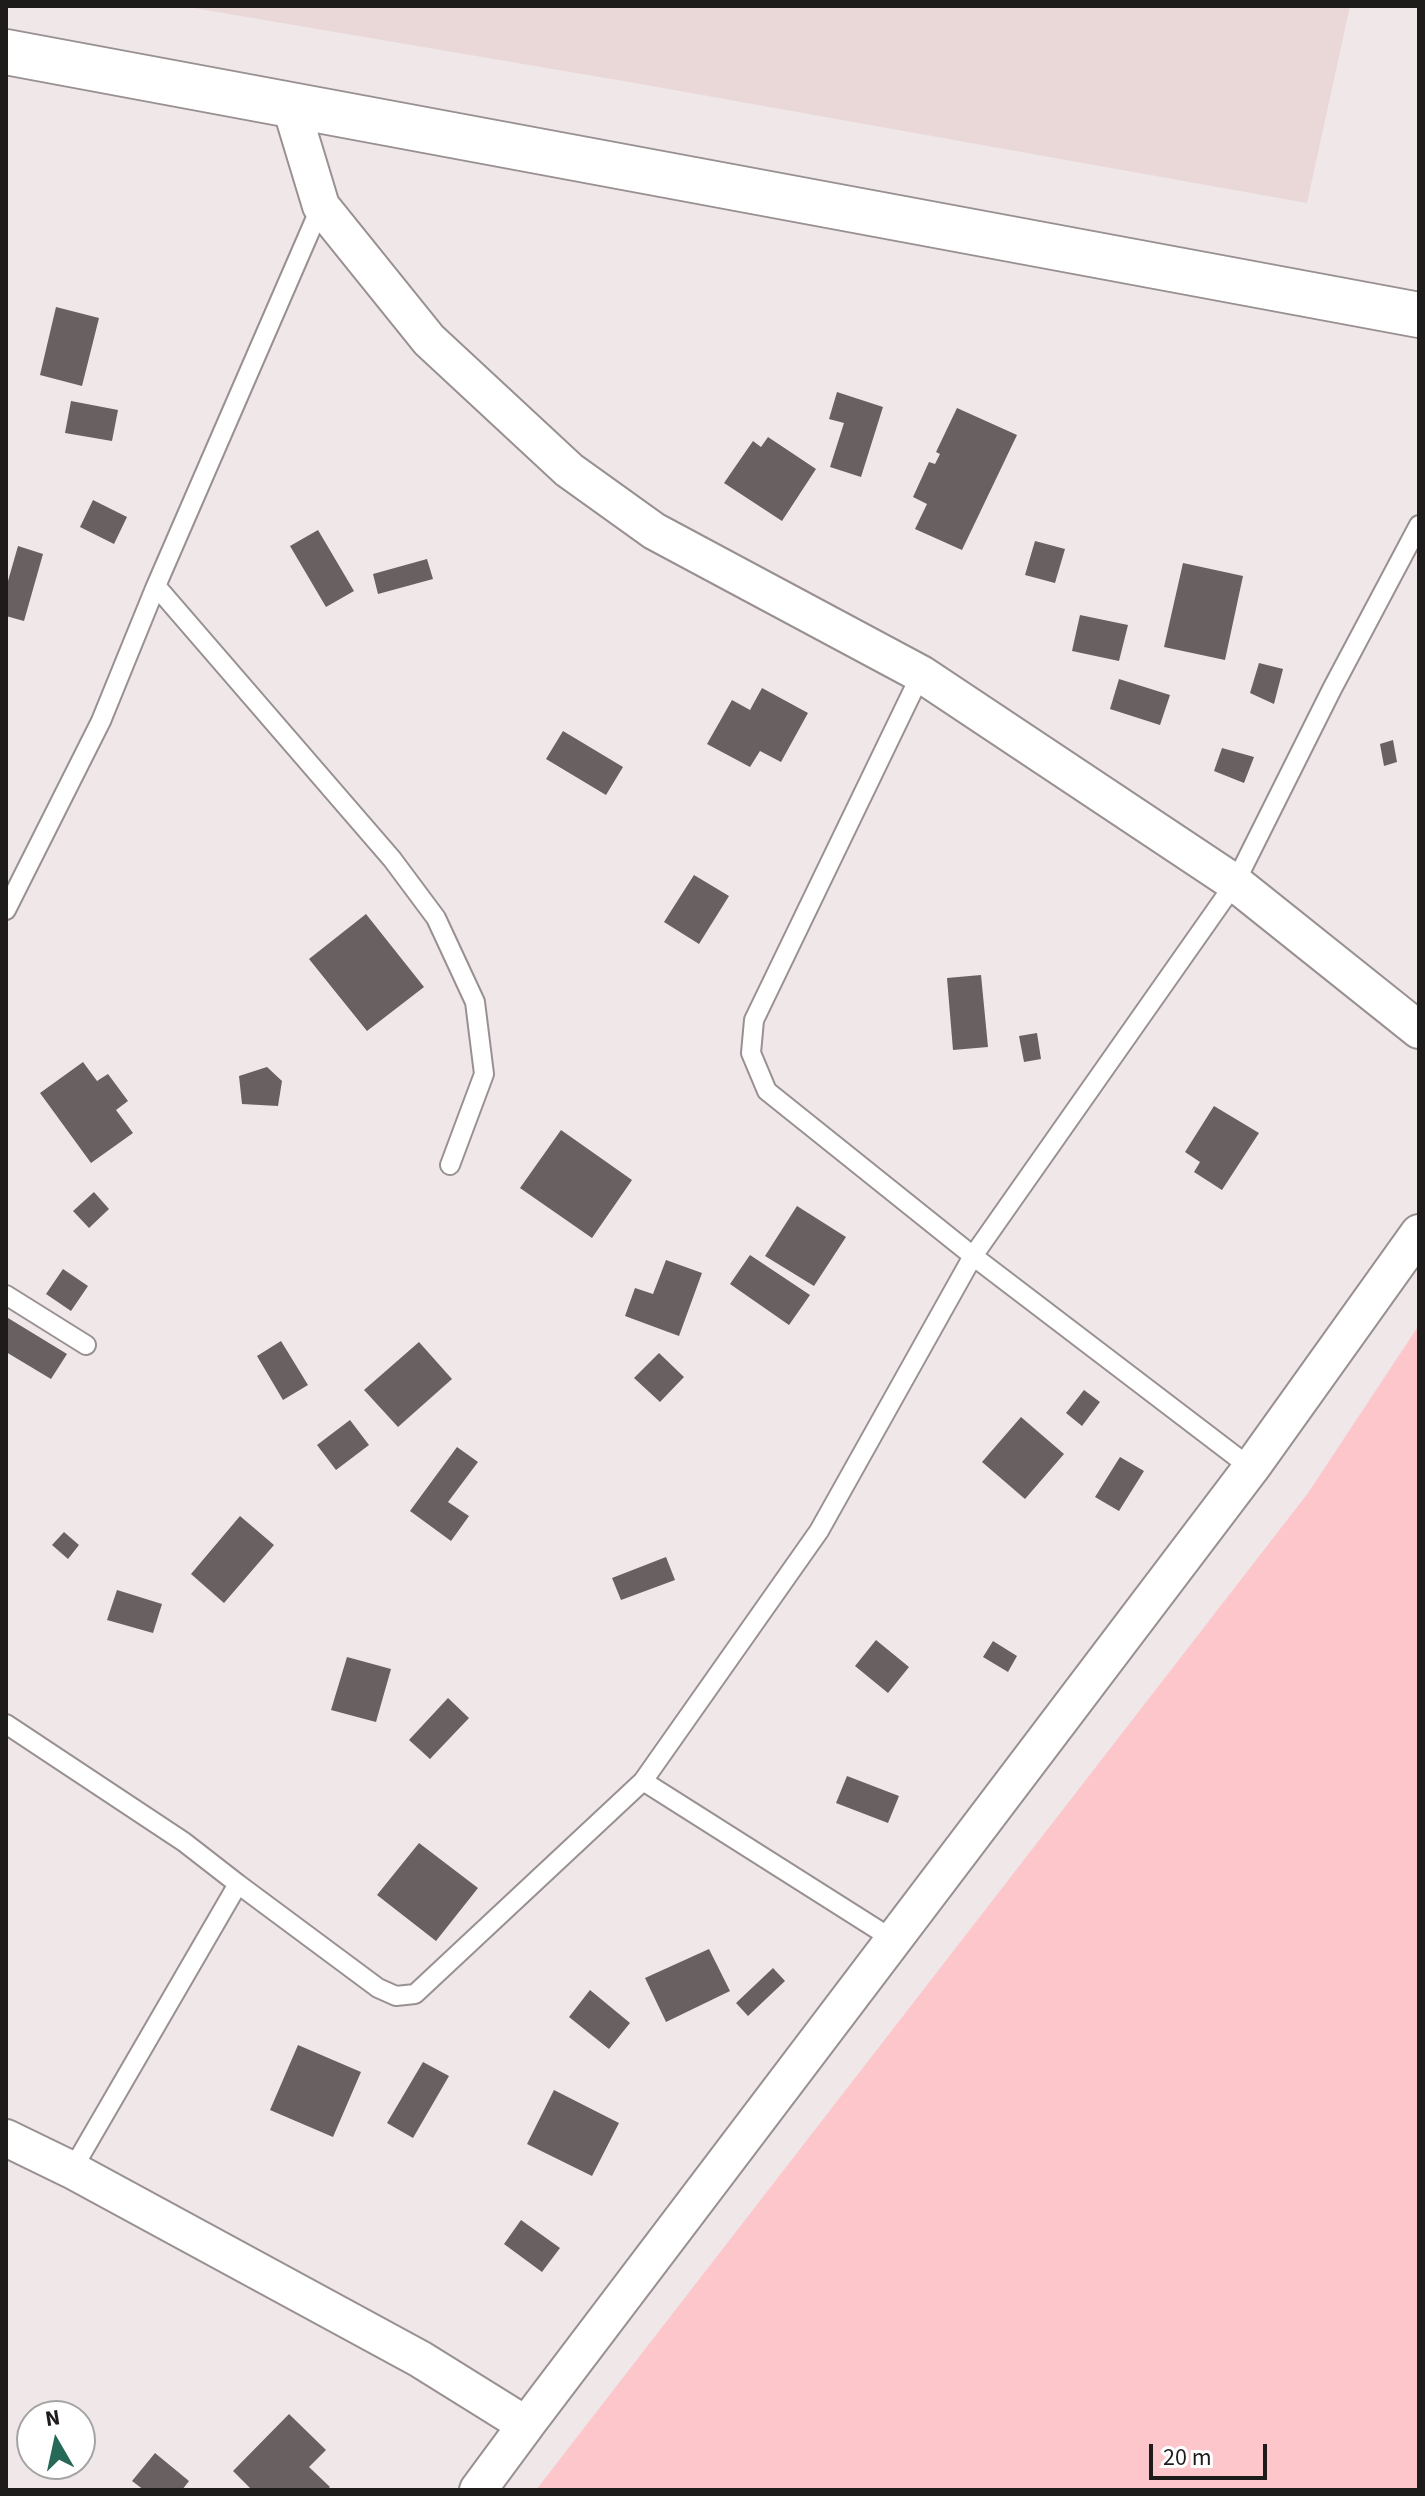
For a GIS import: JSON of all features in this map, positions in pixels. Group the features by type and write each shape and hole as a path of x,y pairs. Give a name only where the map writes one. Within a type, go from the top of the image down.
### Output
{"main road":[{"path":"6,52 1419,315"}],"street":[{"path":"291,107 321,206 429,340 569,470 654,531 921,674 1235,883 1419,1030"},
{"path":"478,2490 1251,1468 1419,1233"},
{"path":"6,2138 72,2170 420,2359 526,2425"}],"lane":[{"path":"6,910 101,721 156,586 321,206"},
{"path":"6,1724 184,1842 378,1988 396,1996 415,1994 643,1781 819,1531 973,1256 1235,883 1332,689 1419,525"},
{"path":"156,586 392,859 436,918 475,1002 484,1074 450,1165"},
{"path":"921,674 754,1020 751,1053 767,1091 973,1256 1251,1468"},
{"path":"6,1295 86,1345"},
{"path":"643,1781 894,1940"},
{"path":"72,2170 238,1884"}],"shaded area":[{"path":"182,6 1350,6 1307,203"},
{"path":"1419,1325 1419,2490 536,2490 1308,1493"}],"building":[{"path":"56,307 99,318 82,386 40,375"},
{"path":"837,392 883,407 861,477 830,467 844,423 829,419"},
{"path":"71,401 118,410 112,441 65,433"},
{"path":"957,408 1017,435 962,550 915,529 927,504 913,497 929,462 935,464 940,454 936,452"},
{"path":"768,437 816,469 782,521 724,483 753,441 761,447"},
{"path":"93,500 127,517 114,544 80,527"},
{"path":"318,530 354,591 326,607 290,546"},
{"path":"1035,541 1065,549 1055,583 1025,575"},
{"path":"18,546 43,554 24,621 6,616 6,588"},
{"path":"427,559 433,579 378,594 373,574"},
{"path":"1183,563 1243,576 1225,660 1164,647"},
{"path":"1080,615 1128,625 1119,661 1072,651"},
{"path":"1259,663 1283,669 1274,704 1250,693"},
{"path":"1119,679 1170,695 1160,725 1110,709"},
{"path":"762,688 808,713 781,762 760,751 750,767 707,744 732,700 750,710"},
{"path":"563,731 623,767 606,795 546,759"},
{"path":"1393,740 1397,762 1384,766 1380,744"},
{"path":"1222,748 1254,757 1244,783 1214,771"},
{"path":"694,875 729,896 699,944 664,922"},
{"path":"366,914 424,987 367,1031 309,959"},
{"path":"981,975 988,1047 953,1050 947,978"},
{"path":"1037,1033 1041,1059 1024,1062 1019,1036"},
{"path":"83,1062 97,1081 108,1074 128,1101 116,1110 133,1133 91,1163 40,1093"},
{"path":"267,1067 282,1081 278,1106 242,1104 239,1076"},
{"path":"1214,1106 1259,1133 1222,1190 1194,1172 1200,1162 1185,1152"},
{"path":"561,1130 632,1180 592,1238 520,1188"},
{"path":"94,1192 109,1209 89,1228 73,1211"},
{"path":"797,1206 846,1237 814,1286 765,1256"},
{"path":"750,1255 810,1295 789,1325 730,1284"},
{"path":"666,1260 702,1273 679,1336 625,1316 635,1288 653,1294"},
{"path":"63,1269 88,1286 71,1311 46,1294"},
{"path":"8,1318 67,1354 51,1379 6,1352"},
{"path":"281,1341 308,1385 283,1400 257,1356"},
{"path":"419,1342 452,1379 398,1427 364,1390"},
{"path":"659,1353 684,1377 660,1402 634,1378"},
{"path":"1084,1390 1100,1402 1082,1426 1066,1413"},
{"path":"1021,1417 1064,1454 1025,1499 982,1462"},
{"path":"350,1420 369,1445 336,1470 317,1445"},
{"path":"457,1447 478,1462 448,1502 469,1516 451,1541 410,1511"},
{"path":"1120,1457 1144,1471 1119,1511 1095,1497"},
{"path":"240,1516 274,1545 224,1603 191,1574"},
{"path":"64,1532 79,1545 68,1559 52,1545"},
{"path":"666,1557 675,1580 621,1600 612,1578"},
{"path":"117,1590 162,1604 153,1633 107,1620"},
{"path":"876,1640 909,1667 888,1693 855,1666"},
{"path":"993,1641 1017,1656 1008,1672 983,1657"},
{"path":"347,1657 391,1669 376,1722 331,1710"},
{"path":"448,1698 469,1718 430,1759 409,1740"},
{"path":"847,1776 899,1796 888,1823 836,1803"},
{"path":"419,1843 478,1888 436,1941 377,1895"},
{"path":"709,1949 730,1991 666,2022 645,1978"},
{"path":"773,1968 785,1981 748,2016 736,2003"},
{"path":"590,1990 630,2023 609,2049 569,2017"},
{"path":"298,2045 361,2072 333,2137 270,2110"},
{"path":"423,2062 449,2076 413,2138 387,2123"},
{"path":"554,2090 619,2123 592,2176 527,2144"},
{"path":"521,2220 560,2248 542,2272 504,2244"},
{"path":"289,2414 326,2450 309,2467 330,2487 327,2490 252,2490 233,2471"},
{"path":"155,2453 189,2481 182,2490 144,2490 132,2481"}]}
